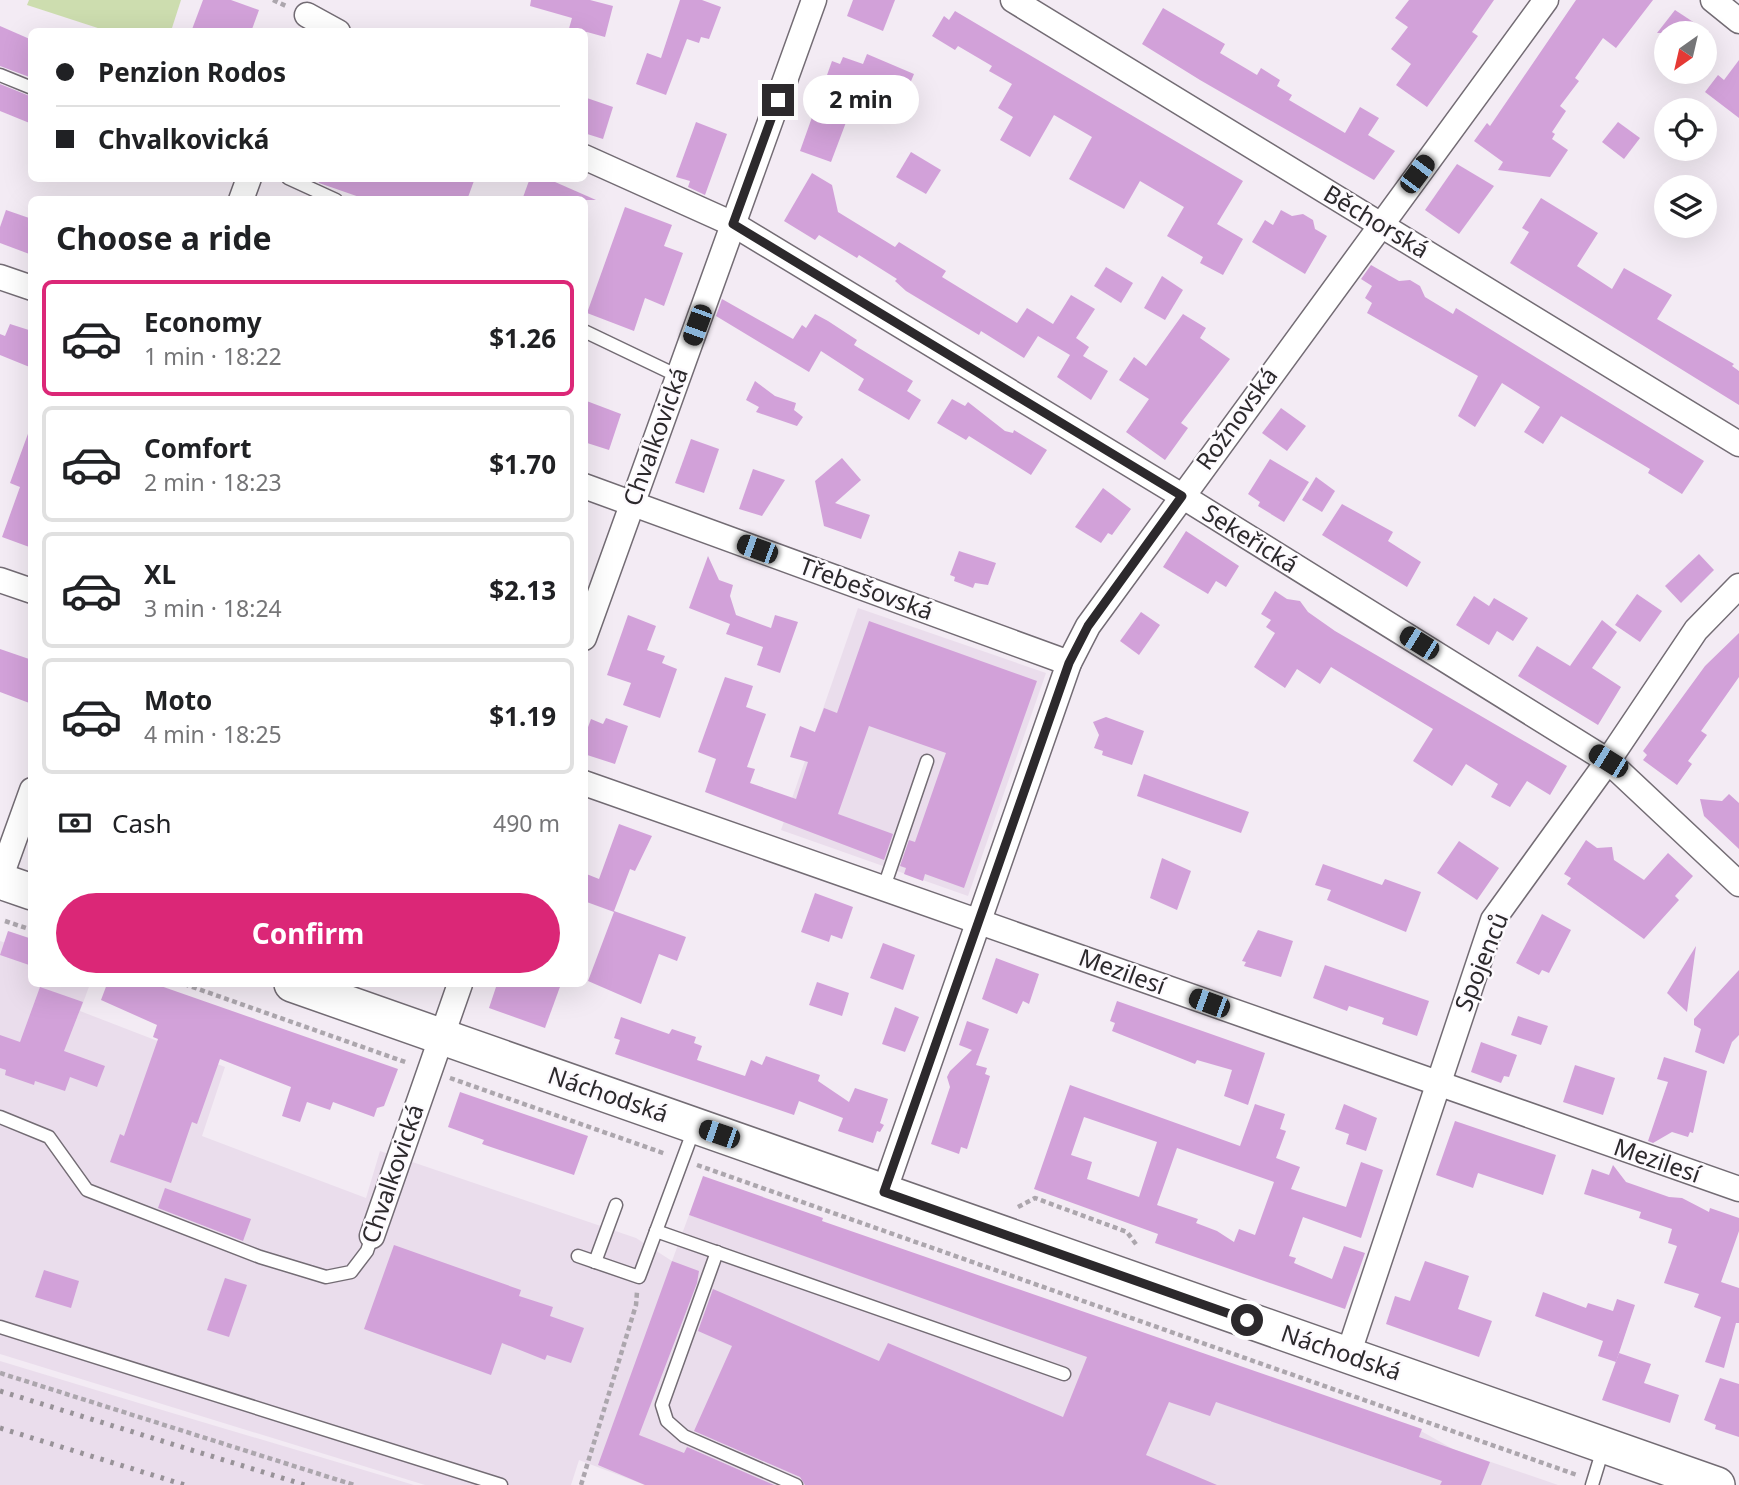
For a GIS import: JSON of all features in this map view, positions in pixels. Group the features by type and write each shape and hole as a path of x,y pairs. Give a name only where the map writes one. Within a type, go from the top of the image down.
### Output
{"main road":[{"path":"0,880 28,890"},
{"name":"Náchodská","path":"301,987 1717,1485"}],"street":[{"name":"Chvalkovická","path":"588,627 814,0"},
{"name":"Běchorská","path":"1013,0 1739,444"},
{"name":"Rožnovská","path":"884,1192 1069,663 1088,626 1546,0"},
{"path":"1713,0 1739,21"},
{"path":"306,15 330,28"},
{"name":"Sekeřická","path":"588,159 733,224 1182,496 1608,761 1739,884"},
{"path":"0,276 28,286"},
{"name":"Třebešovská","path":"588,487 1069,663"},
{"path":"0,580 28,590"},
{"name":"Spojenců","path":"1348,1355 1493,920 1608,761 1696,630 1739,586"},
{"name":"Mezilesí","path":"588,784 1739,1189"},
{"path":"0,880 28,801"},
{"name":"Chvalkovická","path":"372,1236 459,987"}],"lane":[{"path":"0,75 28,86"},
{"path":"297,182 327,196"},
{"path":"588,333 678,376"},
{"path":"884,887 927,761"},
{"name":"Chvalkovická","path":"0,1117 49,1137 87,1190 260,1257 326,1277 351,1272 367,1251 372,1236"},
{"path":"578,1256 639,1277 696,1126"},
{"path":"595,1262 616,1205"},
{"path":"656,1231 1064,1374"},
{"path":"717,1252 662,1405 667,1421 684,1436 796,1485"},
{"path":"0,1327 501,1485"},
{"path":"1593,1483 1604,1445"}],"path":[{"path":"5,920 28,929"},
{"path":"193,987 1593,1483"},
{"path":"581,1485 636,1306 639,1277"},
{"path":"0,1373 354,1485"}],"shaded area":[{"path":"858,608 1046,673 968,896 781,830"},
{"path":"0,941 28,950 28,987 89,987 80,1011 225,1067 202,1136 366,1198 380,1151 636,1238 672,1261 689,1215 1407,1469 1421,1431 1453,1449 1558,1485 645,1485 579,1460 571,1485 425,1485 0,1354"},
{"path":"0,1361 152,1407 414,1485 0,1485"}],"green space":[{"path":"29,0 181,0 172,28 98,28 27,5"}],"building":[{"path":"203,0 231,0 259,10 252,28 192,28"},
{"path":"531,0 590,0 613,6 605,37 588,32 588,28 569,28 572,18 530,6"},
{"path":"680,0 702,0 721,7 709,39 701,37 699,43 687,39 666,95 636,84 647,53 661,58"},
{"path":"853,0 895,0 883,31 847,16"},
{"path":"1409,0 1494,0 1472,32 1478,36 1427,107 1396,85 1411,64 1391,49 1408,27 1395,18"},
{"path":"1576,0 1653,0 1616,48 1603,38 1575,78 1579,81 1560,106 1566,111 1552,132 1555,134 1552,139 1568,150 1550,177 1498,170 1503,162 1474,141 1487,123 1490,126"},
{"path":"1163,8 1225,44 1220,53 1257,75 1261,68 1280,80 1277,86 1292,95 1289,100 1345,133 1360,107 1379,118 1368,135 1395,151 1374,180 1200,80 1142,44"},
{"path":"1675,10 1692,21 1666,21"},
{"path":"955,11 1243,181 1217,224 1243,239 1223,275 1200,263 1203,257 1167,236 1184,207 1140,181 1124,209 1069,179 1092,137 1054,115 1030,157 1000,140 1013,117 998,108 1012,84 989,71 992,66 958,46 955,50 932,36 944,16 949,20"},
{"path":"0,26 28,38 28,76 0,66"},
{"path":"867,54 914,74 901,105 865,90 854,120 848,117 831,162 800,151 832,61 840,64 843,57 863,64"},
{"path":"1739,60 1739,118 1717,101 1717,98 1705,92 1711,84 1717,84 1718,75 1724,80"},
{"path":"0,84 28,95 28,122 0,111"},
{"path":"588,98 613,107 603,139 588,134"},
{"path":"696,122 727,134 705,195 688,187 690,181 676,177"},
{"path":"1618,122 1640,138 1624,159 1602,142"},
{"path":"911,152 941,170 926,194 896,177"},
{"path":"1457,164 1494,186 1459,234 1425,210"},
{"path":"812,173 832,185 838,212 895,247 899,242 946,271 942,277 1017,323 1027,308 1053,324 1071,295 1095,309 1076,338 1089,347 1083,356 1108,371 1091,400 1057,377 1070,355 1038,336 1024,358 981,331 979,335 906,291 895,281 897,279 859,255 857,258 819,235 815,240 784,221"},
{"path":"474,182 468,196 356,196 319,183"},
{"path":"529,182 555,182 587,196 523,196"},
{"path":"1541,198 1598,233 1577,266 1612,289 1624,268 1672,295 1657,319 1734,364 1732,366 1739,371 1739,405 1510,263 1529,232 1522,228"},
{"path":"625,207 672,225 664,246 683,253 664,306 645,298 634,331 588,313"},
{"path":"6,210 28,218 28,254 0,243 0,227"},
{"path":"1281,210 1292,216 1303,214 1313,220 1315,229 1327,236 1305,274 1252,242 1265,220 1273,225"},
{"path":"1371,265 1399,281 1410,280 1420,286 1425,297 1453,314 1456,308 1704,461 1682,494 1648,473 1650,469 1561,416 1543,444 1524,432 1540,407 1502,383 1475,427 1458,416 1478,376 1367,313 1372,303 1365,298 1372,286 1361,279"},
{"path":"1106,267 1133,283 1121,303 1094,286"},
{"path":"1162,276 1183,290 1165,320 1144,308"},
{"path":"722,299 793,339 802,325 806,328 815,314 857,340 854,345 913,381 907,391 921,400 909,420 858,390 864,379 821,351 809,372 716,316"},
{"path":"1183,314 1206,328 1200,338 1230,359 1181,423 1188,428 1165,460 1126,432 1149,399 1119,380 1134,357 1146,366"},
{"path":"10,324 28,330 28,366 0,355 0,334 5,336"},
{"path":"755,381 775,396 796,403 794,410 803,417 797,426 756,412 759,407 746,400"},
{"path":"952,399 965,406 968,402 1005,431 1013,433 1014,430 1047,450 1031,475 969,436 966,440 937,423"},
{"path":"588,402 621,414 609,450 588,443"},
{"path":"1281,408 1306,426 1287,451 1262,433"},
{"path":"28,434 28,547 2,537 20,487 10,483"},
{"path":"691,439 719,449 704,493 675,483"},
{"path":"842,458 861,480 835,503 870,515 861,539 824,526 815,481"},
{"path":"1270,459 1309,482 1284,522 1258,506 1260,502 1248,494"},
{"path":"753,469 785,480 762,516 739,509"},
{"path":"1316,477 1335,491 1322,512 1302,500"},
{"path":"1103,488 1131,509 1112,535 1108,533 1101,543 1075,527"},
{"path":"1342,504 1393,532 1388,541 1421,562 1407,587 1322,535"},
{"path":"1186,531 1239,566 1226,587 1216,581 1208,594 1163,567"},
{"path":"959,551 996,563 988,585 975,583 973,588 954,581 955,577 950,575"},
{"path":"1699,554 1714,570 1681,603 1665,586"},
{"path":"708,556 719,580 733,585 730,596 736,615 771,628 775,615 798,622 780,673 757,665 763,647 726,634 730,624 689,608"},
{"path":"1275,591 1287,599 1300,601 1308,612 1335,631 1567,766 1550,795 1527,781 1510,807 1491,797 1498,784 1466,764 1452,786 1413,761 1433,729 1331,667 1320,684 1297,669 1285,688 1254,667 1275,633 1266,627 1271,620 1261,614"},
{"path":"1637,594 1662,611 1640,642 1615,625"},
{"path":"1474,596 1489,606 1494,598 1528,618 1513,641 1497,631 1489,645 1456,625"},
{"path":"1141,612 1160,625 1139,655 1120,641"},
{"path":"628,615 656,626 647,650 665,656 662,663 677,669 660,718 623,705 631,683 607,675"},
{"path":"1602,620 1617,632 1592,668 1621,687 1598,725 1518,676 1537,646 1570,666"},
{"path":"869,621 1037,681 964,888 925,874 923,881 904,874 906,868 900,866 909,840 915,842 946,753 869,726 838,814 893,834 884,860 705,792 716,759 698,752 725,677 753,686 746,707 766,714 747,767 755,769 750,783 796,799 808,762 790,757 800,726 815,732 824,708 837,713"},
{"path":"1739,633 1739,677 1701,731 1707,735 1688,761 1692,764 1677,785 1643,760 1647,755 1643,751 1705,666"},
{"path":"0,649 28,659 28,702 0,692"},
{"path":"1106,717 1144,731 1132,765 1102,755 1103,751 1094,748 1099,735 1093,722"},
{"path":"606,718 628,726 615,764 588,755 588,727 591,719 603,724"},
{"path":"1144,774 1249,812 1241,833 1137,796"},
{"path":"1729,794 1739,803 1739,849 1704,816 1700,799 1722,801"},
{"path":"619,824 652,836 635,871 630,869 614,911 686,937 677,961 659,954 641,1004 588,981 614,912 588,902 588,875 599,879"},
{"path":"1586,840 1597,848 1612,847 1614,860 1644,880 1668,853 1693,876 1675,896 1679,900 1644,939 1567,884 1571,878 1564,874"},
{"path":"1459,841 1499,868 1477,900 1437,873"},
{"path":"1162,858 1191,871 1177,910 1150,898"},
{"path":"1323,864 1382,885 1385,879 1421,892 1406,932 1327,900 1331,890 1315,885"},
{"path":"815,893 853,907 842,939 831,935 829,942 801,932"},
{"path":"1542,914 1571,930 1549,973 1542,970 1539,975 1516,963"},
{"path":"1258,930 1293,941 1281,977 1244,966 1246,962 1242,961"},
{"path":"8,931 28,938 28,965 0,955"},
{"path":"883,943 915,955 903,990 870,978"},
{"path":"1696,946 1687,1012 1667,993"},
{"path":"996,958 1039,974 1029,1004 1023,1001 1017,1014 982,999"},
{"path":"1325,965 1429,1001 1417,1036 1382,1024 1384,1018 1349,1006 1347,1011 1313,998"},
{"path":"1739,970 1739,1035 1732,1042 1724,1064 1695,1052 1701,1029 1694,1025 1694,1019"},
{"path":"817,982 849,993 842,1016 809,1005"},
{"path":"40,987 83,1002 64,1051 105,1066 97,1087 70,1077 65,1091 35,1081 34,1085 5,1075 6,1070 0,1068 0,1035 20,1042"},
{"path":"106,987 164,987 398,1069 384,1106 377,1108 374,1117 333,1102 330,1110 307,1102 300,1122 282,1116 291,1087 220,1059 197,1124 192,1122 171,1183 110,1162 120,1134 124,1136 158,1039 153,1037 157,1025 101,1000"},
{"path":"496,987 560,987 545,1028 489,1008"},
{"path":"1117,1001 1265,1053 1248,1105 1224,1096 1232,1070 1197,1060 1195,1064 1112,1031 1115,1023 1110,1021"},
{"path":"895,1007 919,1017 905,1052 882,1044"},
{"path":"1518,1016 1548,1026 1541,1045 1511,1035"},
{"path":"621,1017 669,1034 672,1029 696,1037 694,1043 702,1046 697,1060 745,1076 751,1060 762,1065 766,1056 820,1075 818,1081 849,1102 855,1088 888,1099 880,1123 884,1125 880,1132 877,1131 873,1143 838,1131 843,1118 799,1101 794,1115 615,1054 620,1040 614,1038"},
{"path":"967,1021 989,1029 976,1065 987,1068 985,1074 990,1076 967,1149 961,1147 959,1154 931,1144 950,1087 947,1077 972,1050 959,1045"},
{"path":"1481,1042 1517,1055 1509,1077 1504,1076 1501,1083 1471,1072"},
{"path":"1664,1057 1707,1071 1693,1133 1690,1132 1688,1137 1672,1132 1653,1143 1648,1141 1668,1082 1657,1079"},
{"path":"1575,1065 1615,1078 1603,1115 1563,1102"},
{"path":"1070,1085 1240,1146 1255,1104 1285,1114 1280,1129 1286,1131 1276,1158 1300,1167 1291,1189 1346,1207 1361,1162 1383,1170 1361,1238 1303,1217 1289,1256 1296,1258 1294,1263 1332,1279 1344,1246 1365,1253 1345,1309 1155,1243 1158,1234 1034,1189","holes":["1084,1117 1157,1142 1139,1197 1087,1179 1092,1162 1071,1155","1177,1148 1274,1182 1255,1235 1239,1229 1234,1242 1217,1231 1196,1223 1198,1219 1157,1205"]},
{"path":"460,1092 588,1136 574,1175 482,1144 484,1140 448,1127"},
{"path":"1344,1104 1377,1118 1366,1151 1346,1144 1349,1134 1335,1129"},
{"path":"1455,1121 1556,1155 1543,1195 1478,1173 1473,1188 1436,1175"},
{"path":"1613,1165 1626,1182 1669,1197 1682,1198 1709,1212 1710,1208 1739,1218 1739,1231 1721,1282 1739,1288 1739,1323 1736,1323 1724,1368 1705,1362 1721,1317 1694,1307 1699,1294 1664,1283 1677,1246 1668,1243 1672,1229 1639,1218 1641,1212 1584,1194 1592,1169 1609,1175"},
{"path":"703,1176 823,1218 822,1221 1422,1429 1419,1437 1490,1462 1481,1485 1440,1485 1442,1481 1216,1402 1210,1416 1169,1402 1146,1455 1217,1485 805,1485 800,1477 694,1431 732,1346 698,1331 713,1289 879,1361 888,1343 1063,1417 1087,1357 689,1215"},
{"path":"165,1188 251,1219 243,1241 158,1208"},
{"path":"394,1245 521,1290 519,1296 553,1307 550,1316 584,1328 571,1363 547,1355 545,1360 502,1343 491,1375 364,1329"},
{"path":"672,1261 699,1271 697,1283 639,1435 684,1453 687,1447 774,1485 645,1485 598,1465"},
{"path":"1425,1261 1469,1276 1458,1309 1492,1321 1479,1357 1386,1324 1395,1296 1410,1301"},
{"path":"44,1270 79,1281 71,1308 35,1297"},
{"path":"225,1278 247,1285 229,1337 207,1330"},
{"path":"1543,1292 1586,1308 1588,1303 1613,1311 1617,1299 1635,1305 1616,1362 1598,1356 1603,1341 1535,1316"},
{"path":"1619,1353 1651,1364 1644,1383 1679,1395 1670,1423 1602,1400"},
{"path":"1720,1378 1739,1384 1739,1437 1715,1429 1716,1425 1704,1420"}],"railway":[{"path":"0,1391 305,1485"},
{"path":"0,1428 185,1485"}],"route":[{"path":"778,100 733,224 1182,496 1088,626 1069,663 884,1192 1247,1320"}]}
